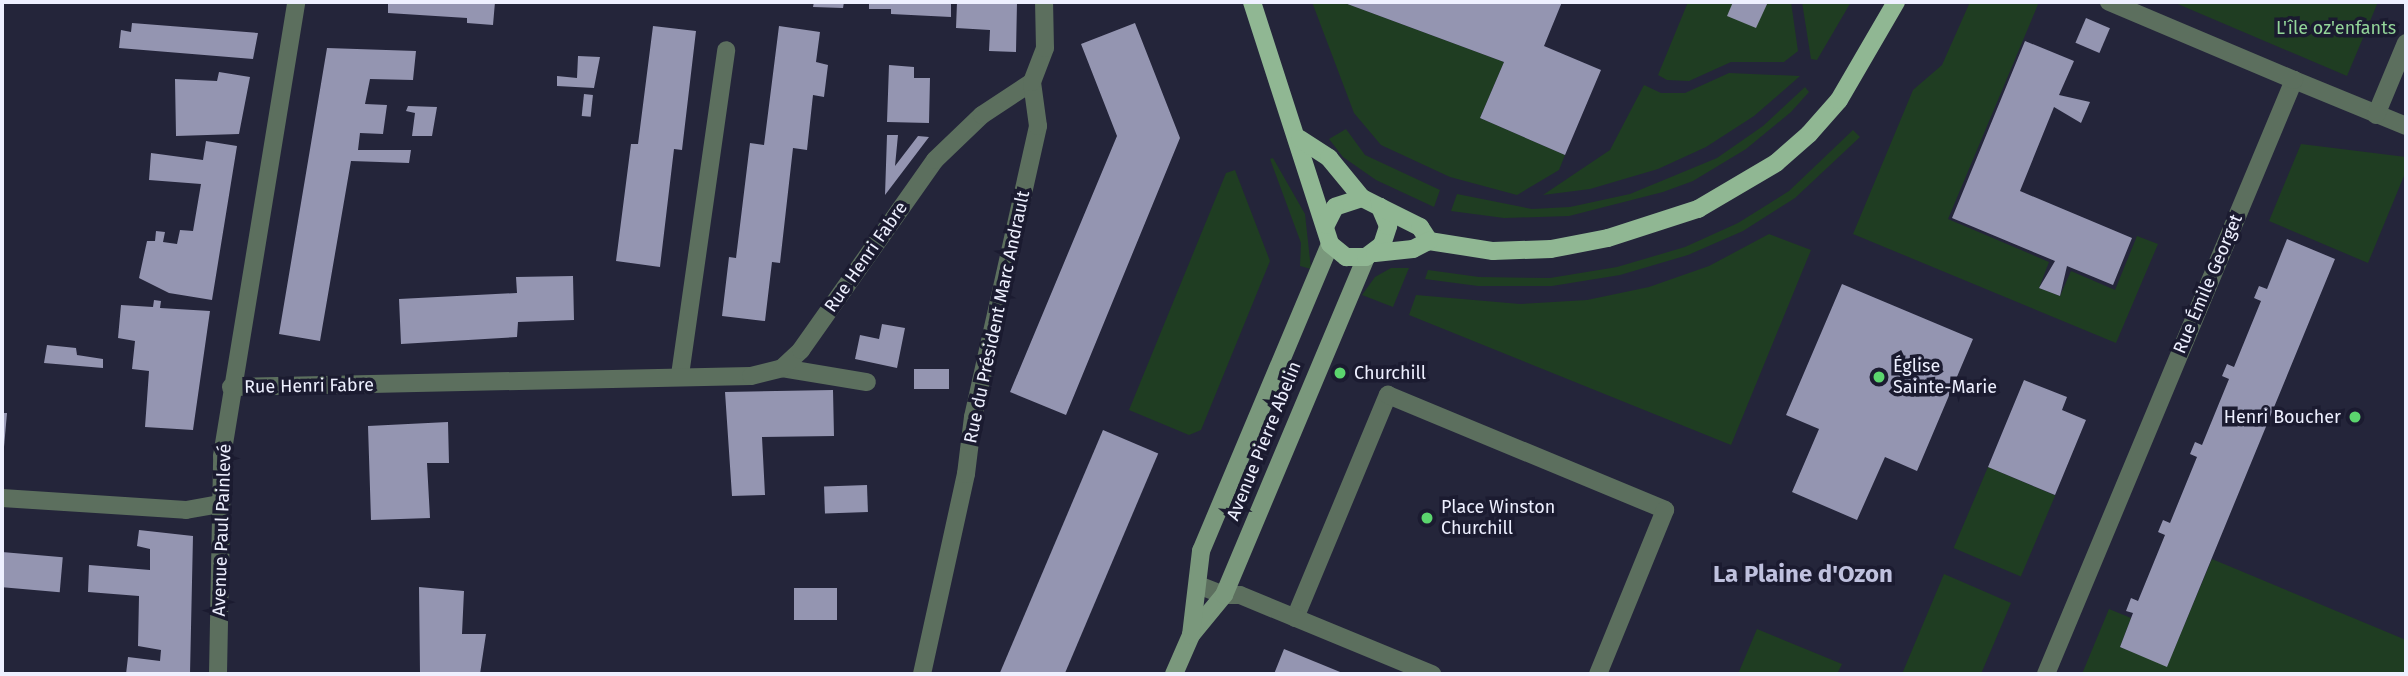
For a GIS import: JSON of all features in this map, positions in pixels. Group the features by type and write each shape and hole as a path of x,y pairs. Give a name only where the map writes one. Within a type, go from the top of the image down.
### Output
{"main road":[{"path":"1252,2 1300,139 1303,166 1331,244 1346,257 1413,249 1429,241 1493,251 1551,249 1608,238 1698,209 1776,163 1809,134 1839,100 1895,2"},
{"path":"1300,139 1329,158 1362,198 1420,228 1429,241"},
{"path":"1326,225 1335,206 1362,198"},
{"path":"1371,255 1388,226 1380,207"},
{"name":"Avenue Pierre Abelin","path":"1174,674 1191,635 1201,551 1331,244"},
{"name":"Avenue Pierre Abelin","path":"1191,635 1224,595 1371,255"}],"street":[{"name":"Avenue Paul Painlevé","path":"218,674 220,504 231,387 296,2"},
{"name":"Rue du Président Marc Andrault","path":"922,674 966,474 973,417 1038,126 1032,82 1045,48 1044,2"},
{"path":"2109,2 2406,126"},
{"path":"2376,115 2406,43"},
{"path":"680,375 726,50"},
{"name":"Rue Émile Georget","path":"2046,674 2294,80"},
{"name":"Rue Henri Fabre","path":"231,387 680,375 751,376 782,368 802,349 935,160 982,115 1032,82"},
{"path":"782,368 867,382"},
{"path":"1295,618 1388,395 1665,510 1598,674"},
{"path":"2,498 186,510 220,504"},
{"path":"1198,585 1224,595 1240,595 1432,674"}],"green space":[{"path":"1312,2 1342,2 1504,62 1480,118 1565,155 1559,170 1517,195 1450,177 1381,145 1354,113"},
{"path":"1688,2 1791,2 1798,51 1784,62 1731,62 1689,81 1667,80 1658,75"},
{"path":"1802,2 1851,2 1817,60 1811,59"},
{"path":"1970,2 2039,2 1948,219 2049,262 2039,288 2060,296 2071,271 2115,290 2137,236 2158,244 2116,343 1853,234 1913,90 1942,65"},
{"name":"L'île oz'enfants","path":"2173,2 2378,2 2347,76"},
{"path":"1729,73 1800,76 1754,116 1706,147 1658,169 1590,189 1543,195 1610,150 1644,85 1661,93 1685,93"},
{"path":"1805,87 1809,92 1791,112 1746,149 1693,181 1663,192 1569,216 1504,218 1451,211 1457,194 1532,209 1570,207 1630,194 1717,158 1763,126"},
{"path":"1346,129 1365,155 1440,190 1434,207 1376,180 1343,157 1329,139"},
{"path":"1853,130 1860,137 1795,198 1743,231 1688,255 1620,275 1552,286 1478,286 1425,279 1428,270 1479,277 1550,278 1617,267 1685,247 1738,223 1789,191"},
{"path":"2301,144 2406,157 2406,171 2368,263 2269,221"},
{"path":"1273,158 1305,214 1311,269 1300,266 1301,243 1270,159"},
{"path":"1235,170 1270,261 1201,430 1189,435 1129,410 1226,173"},
{"path":"1769,234 1811,250 1731,445 1409,315 1416,295 1520,304 1587,300 1649,287 1709,266"},
{"path":"1391,268 1409,268 1393,307 1362,295 1375,277"},
{"path":"1988,467 2055,496 2021,577 1954,548"},
{"path":"2212,559 2406,640 2406,674 2082,674 2109,609 2131,618 2120,647 2167,666"},
{"path":"1944,574 2011,603 1981,674 1902,674"},
{"path":"1757,629 1842,664 1837,674 1738,674"}],"building":[{"path":"388,2 495,2 493,25 467,23 467,18 388,13"},
{"path":"814,2 844,2 843,8 813,7"},
{"path":"869,2 951,2 951,17 891,14 891,9 869,9"},
{"path":"957,2 1017,2 1016,52 989,51 990,30 956,28"},
{"path":"1342,2 1562,2 1544,46 1601,70 1565,155 1480,118 1504,62"},
{"path":"1733,2 1768,2 1756,28 1727,16"},
{"path":"2086,18 2110,28 2099,53 2075,43"},
{"path":"132,23 258,33 253,59 119,48 121,30 131,32"},
{"path":"1135,23 1180,138 1066,415 1010,392 1117,136 1081,44"},
{"path":"653,26 696,31 682,150 674,149 660,267 616,261 631,144 638,144"},
{"path":"779,26 820,32 816,62 828,65 824,97 813,95 807,150 793,148 780,263 772,262 765,321 722,316 729,257 736,258 750,143 764,145"},
{"path":"2025,41 2074,61 2059,95 2090,102 2081,123 2054,107 2020,191 2132,238 2113,285 2067,266 2060,296 2039,288 2055,261 1952,218"},
{"path":"327,48 416,51 413,80 370,79 365,104 387,105 383,134 360,133 358,150 411,150 409,163 351,161 320,341 279,334"},
{"path":"578,56 600,57 594,88 557,86 557,76 577,78"},
{"path":"889,65 914,67 914,78 930,78 929,123 887,122"},
{"path":"219,72 250,77 239,134 176,136 175,79 217,81"},
{"path":"584,94 593,95 591,117 582,116"},
{"path":"408,106 437,107 432,136 412,136 415,113 406,111"},
{"path":"887,135 898,135 895,166 918,136 929,137 885,195"},
{"path":"206,141 237,146 212,300 169,293 139,278 147,241 155,241 156,231 165,232 163,242 177,244 180,230 193,231 201,184 149,180 151,153 203,160"},
{"path":"2287,239 2335,259 2167,667 2120,647 2133,613 2126,611 2131,598 2138,601 2165,535 2158,532 2163,520 2170,523 2197,457 2190,454 2195,442 2202,445 2229,379 2222,376 2227,364 2234,367 2261,301 2254,298 2259,286 2267,289"},
{"path":"573,276 574,320 518,322 517,337 401,344 399,299 517,293 516,277"},
{"name":"Église Sainte-Marie","path":"1842,284 1973,339 1917,471 1885,457 1857,520 1792,492 1819,429 1786,415"},
{"path":"154,300 161,301 160,308 210,311 193,430 145,427 149,371 132,369 135,341 118,338 121,305 153,307"},
{"path":"882,324 905,328 897,368 855,359 860,335 879,339"},
{"path":"47,345 76,348 77,355 103,359 103,368 44,363"},
{"path":"914,369 949,369 949,389 914,389"},
{"path":"2024,380 2067,397 2062,410 2086,420 2055,495 1988,467"},
{"path":"833,390 834,436 762,437 765,495 732,496 725,392"},
{"path":"2,413 7,413 4,447 2,447"},
{"path":"448,422 449,463 427,463 430,518 371,520 368,426"},
{"path":"1103,430 1158,453 1065,674 1000,673"},
{"path":"867,485 868,512 825,513 824,487"},
{"path":"139,530 193,536 190,674 126,674 128,657 160,661 161,650 138,646 139,596 88,592 89,565 150,570 150,549 137,546"},
{"path":"2,552 63,557 60,592 2,587"},
{"path":"419,587 464,591 462,634 486,634 480,674 420,674"},
{"path":"794,588 837,588 837,620 794,620"},
{"path":"1284,649 1345,674 1274,674"}],"place":[{"name":"Churchill","path":"1340,373"},
{"name":"Église Sainte-Marie","path":"1879,377"},
{"name":"Henri Boucher","path":"2355,417"},
{"name":"Place Winston Churchill","path":"1427,518"}],"district":[{"name":"La Plaine d'Ozon","path":"1803,575"}]}
